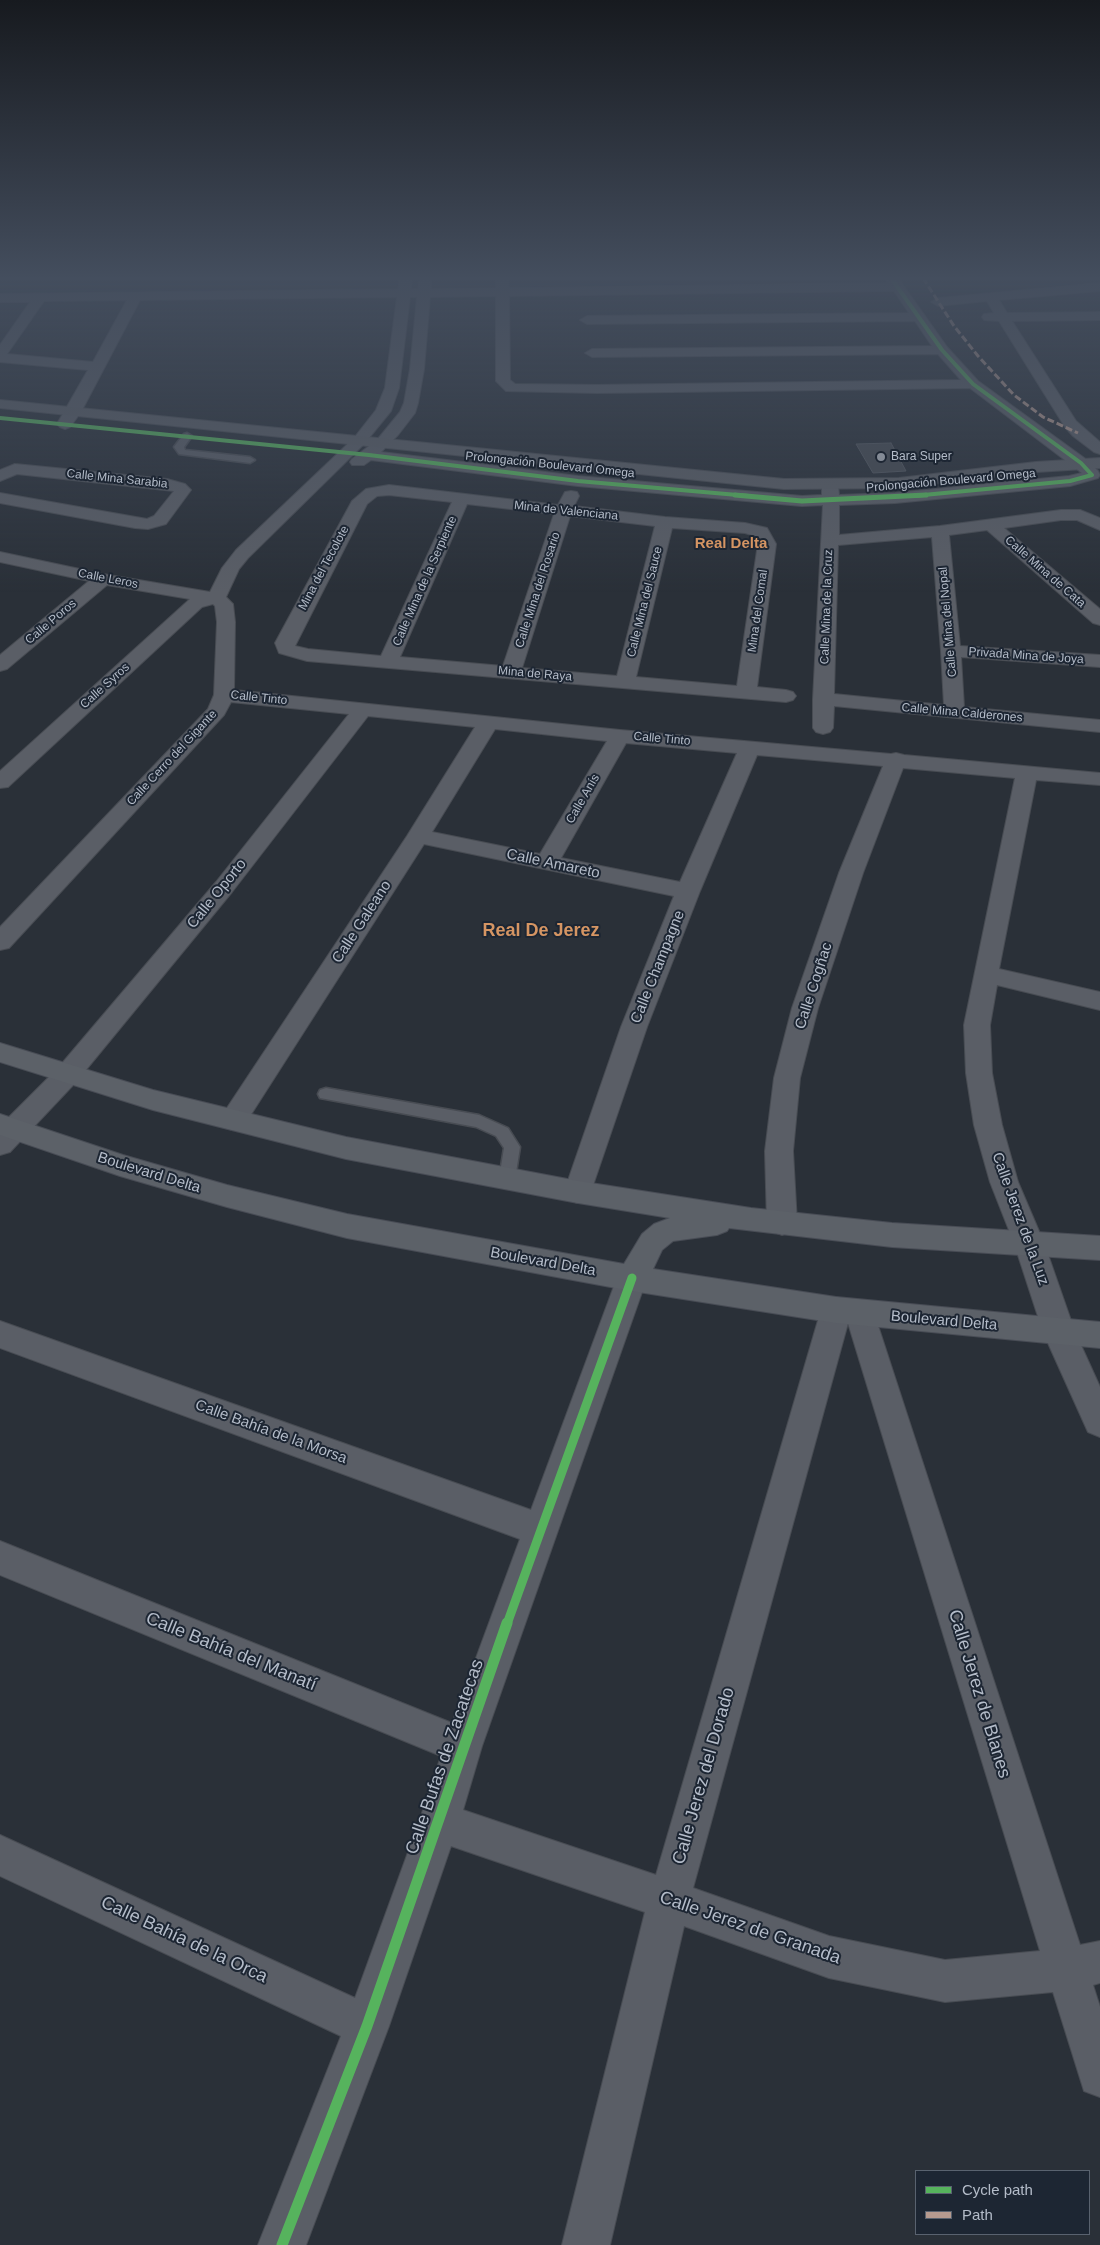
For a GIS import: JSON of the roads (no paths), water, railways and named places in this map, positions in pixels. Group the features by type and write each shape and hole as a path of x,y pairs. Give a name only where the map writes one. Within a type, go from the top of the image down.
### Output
{"main road":[{"path":"0,1052 153,1100 346,1148 578,1192 750,1220 892,1235 1100,1248"},
{"name":"Boulevard Delta","path":"4,1132 227,1196 347,1226 632,1278 848,1312 1100,1335"},
{"path":"632,1278 652,1242 664,1232 682,1227 750,1220"}],"street":[{"path":"69,418 88,383"},
{"path":"216,598 231,568 242,554 298,502 359,441 383,411 393,383"},
{"path":"298,502 383,444 401,421 411,403 415,383"},
{"path":"505,383 506,385 519,389 973,384 1091,466"},
{"path":"596,383 597,389"},
{"path":"1045,383 1070,424 1078,433 1100,449"},
{"name":"Prolongación Boulevard Omega","path":"0,404 69,418 187,436 369,455 596,483 767,499 830,493 881,484 1036,467 1091,466 1092,475 1070,481 895,498 830,493 722,478 359,441 69,418 0,418"},
{"path":"446,450 465,458 532,476"},
{"name":"Calle Mina Sarabia","path":"0,476 15,469 47,471 167,484 183,490 160,520 148,524 134,524 0,498"},
{"path":"596,483 649,479 674,473"},
{"path":"722,478 767,499"},
{"path":"895,498 943,478"},
{"name":"Calle Mina del Rosario","path":"511,672 563,511 578,481"},
{"name":"Mina de Valenciana","path":"372,492 389,490 461,500 665,522 745,528 761,532"},
{"name":"Mina del Tecolote","path":"286,649 284,646 286,638 360,500 372,492"},
{"name":"Calle Mina de la Cruz","path":"823,728 830,493"},
{"name":"Calle Mina de la Serpiente","path":"388,662 461,500"},
{"path":"830,541 991,525 1071,514 1088,517 1100,525"},
{"name":"Calle Mina del Sauce","path":"624,682 665,522"},
{"name":"Calle Mina de Cata","path":"991,525 1100,619"},
{"name":"Calle Mina del Nopal","path":"940,530 951,650 954,713"},
{"name":"Mina del Comal","path":"746,692 767,544 761,532"},
{"name":"Calle Leros","path":"2,560 216,598"},
{"name":"Calle Poros","path":"0,664 103,579"},
{"name":"Calle Cerro del Gigante","path":"0,942 217,712 224,695 226,677 224,658 226,622 224,604 216,598"},
{"name":"Calle Syros","path":"0,782 196,603 216,598"},
{"name":"Mina de Raya","path":"286,649 299,654 786,696"},
{"name":"Privada Mina de Joya","path":"951,650 1100,661"},
{"name":"Calle Tinto","path":"224,695 620,736 896,759 1100,779"},
{"name":"Calle Mina Calderones","path":"824,699 1100,726"},
{"name":"Calle Oporto","path":"4,1132 67,1074 224,887 363,709"},
{"name":"Calle Galeano","path":"233,1120 418,836 489,722"},
{"name":"Calle Anís","path":"547,862 620,736"},
{"name":"Calle Champagne","path":"578,1192 634,1027 688,891 750,747"},
{"name":"Calle Cogñac","path":"782,1223 779,1151 786,1078 805,1008 851,873 896,759"},
{"name":"Calle Jerez de la Luz","path":"1027,772 977,1025 979,1074 988,1125 1004,1182 1029,1243 1059,1332 1100,1422"},
{"name":"Calle Amareto","path":"418,836 688,891"},
{"path":"986,974 1100,1001"},
{"name":"Calle Bufas de Zacatecas","path":"282,2245 368,2026 439,1822 463,1746 632,1278"},
{"name":"Calle Jerez del Dorado","path":"586,2245 669,1900 848,1312"},
{"name":"Calle Jerez de Blanes","path":"848,1312 1083,1966 1100,2075"},
{"name":"Calle Bahía de la Morsa","path":"0,1334 541,1530"},
{"name":"Calle Bahía del Manatí","path":"0,1558 463,1746"},
{"name":"Calle Jerez de Granada","path":"439,1822 669,1900 829,1957 945,1980 1083,1966"},
{"name":"Calle Bahía de la Orca","path":"0,1855 368,2026"}],"lane":[{"path":"187,436 179,447 182,452 250,460"},
{"path":"326,1094 479,1120 502,1132 512,1147 507,1179"}],"place":[{"name":"Bara Super","path":"881,457"}],"district":[{"name":"Real Delta","path":"731,544"},
{"name":"Real De Jerez","path":"541,931"}]}
